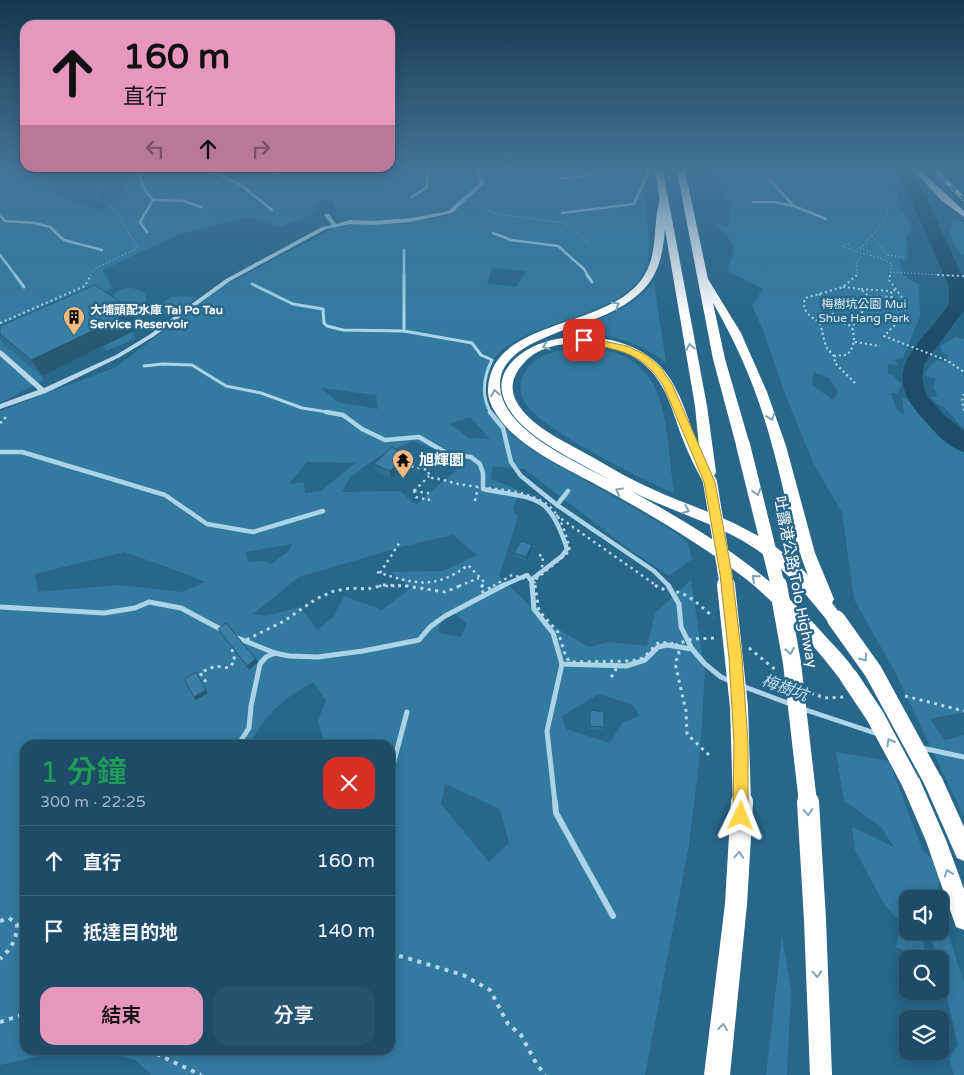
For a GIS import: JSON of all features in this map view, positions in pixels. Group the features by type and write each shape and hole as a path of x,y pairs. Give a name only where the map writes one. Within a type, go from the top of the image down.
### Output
{"highway":[{"path":"661,216 656,260 645,282 632,295 614,307 531,339 513,350 504,358 495,373 493,390 496,401 502,413 511,424 536,443 686,530 752,576 786,605 819,638 849,677 880,724 912,786 936,840 964,919"},
{"path":"665,216 698,441 710,482 726,574 738,698 742,784 736,904 717,1075"},
{"name":"吐露港公路 Tolo Highway","path":"690,216 719,359 761,507 777,580 798,714 811,855 821,1075"},
{"path":"702,278 716,298 745,355 764,400 777,438 805,548 836,619"},
{"path":"698,441 664,378 643,357 624,348 584,340 548,344 523,356 514,366 508,378 510,401 522,418 536,428 575,453 652,495 754,540 789,565 806,582 836,619 873,671 934,783 964,851"}],"lane":[{"path":"328,216 334,224"},
{"path":"0,407 43,391 100,365 133,347 228,280 334,224 397,222 428,216"},
{"path":"236,268 254,265"},
{"path":"0,352 43,391"}],"path":[{"path":"0,323 85,286 94,269 138,248 119,216"},
{"path":"520,216 568,224 590,245"},
{"path":"854,251 860,248 872,236 886,216"},
{"path":"872,236 887,255 904,257"},
{"path":"849,243 842,246 862,256 886,259 892,264 889,280 907,304 902,318 884,336 948,361 964,372"},
{"path":"860,248 869,252 873,257"},
{"path":"886,259 887,255"},
{"path":"855,383 835,363 834,356 826,347 820,324 807,314 803,305 805,298 842,287 858,274 856,262 862,256"},
{"path":"890,272 964,276"},
{"path":"842,287 896,290"},
{"path":"861,289 869,296 885,298 892,297 891,291"},
{"path":"819,294 831,303 864,309"},
{"path":"852,326 864,309 869,296"},
{"path":"831,303 834,321"},
{"path":"820,324 834,321 852,326"},
{"path":"834,356 847,355 855,346 856,338 852,326"},
{"path":"855,342 880,346"},
{"path":"964,394 962,400 964,411"},
{"path":"0,423 5,420 5,415"},
{"path":"405,468 410,466 428,470 429,476"},
{"path":"416,497 414,491 417,485 429,476 541,501 547,504 555,514 568,539 570,551 534,581"},
{"path":"475,501 481,487"},
{"path":"414,491 428,493 429,500 416,497"},
{"path":"413,500 416,497"},
{"path":"555,514 660,588 668,592 681,593 696,602 716,620"},
{"path":"400,542 378,573 411,582 430,584 440,583 455,577 468,565 485,583 480,588 483,592 512,575 534,581"},
{"path":"539,555 543,556 542,568 544,571"},
{"path":"206,682 200,673 207,668 215,666 229,668 235,662 234,647 251,636 284,622 316,599 334,591 351,588 368,589 384,586 407,586 445,592 479,578"},
{"path":"534,581 539,611 558,632 566,657 570,662 617,663 643,658 659,642 677,644 692,639 718,638"},
{"path":"742,643 784,677"},
{"path":"677,644 680,651 679,658 675,663 686,711 687,734 709,755"},
{"path":"611,677 615,673 617,663"},
{"path":"808,692 825,698 846,697"},
{"path":"898,694 964,711"},
{"path":"0,921 9,918 17,924 18,933 10,949 0,959"},
{"path":"395,955 463,975 490,990 508,1024 521,1036 545,1075"},
{"path":"0,1022 20,1016"},
{"path":"159,1055 201,1075"}],"green space":[{"path":"0,216 306,216 280,227 248,217 179,234 103,270 112,288 4,332 44,380 0,403"},
{"path":"413,216 401,219 415,222 443,216 647,216 649,253 647,264 634,285 614,301 588,313 532,333 509,345 492,361 484,384 488,404 506,430 539,454 673,531 687,541 692,559 669,576 628,548 524,469 493,466 491,479 520,491 513,509 518,517 499,577 551,625 589,647 608,642 647,646 655,613 691,580 705,672 700,753 689,845 645,1075 152,1075 135,1060 118,1055 395,1055 395,740 324,740 318,721 326,700 313,682 293,694 276,708 268,716 252,740 20,740 20,1055 44,1055 0,1065 0,411 116,367 223,286 355,217 337,217","holes":["492,268 526,271 516,287 487,283","321,388 376,395 378,409 337,402","470,417 490,439 469,438 450,424","413,441 462,460 468,460 416,505 400,491 342,492 350,477 378,457","307,462 355,463 321,491 305,493 304,482 289,484","453,535 477,555 443,571 390,572 411,588 382,610 344,596 334,616 318,630 300,607 266,616 253,614 299,577 401,547","292,544 289,551 271,564 264,561 248,562 246,552","125,552 205,582 182,592 119,585 38,592 35,574","454,613 467,624 461,637 439,633 440,614","599,694 633,705 639,716 622,723 610,743 566,729 562,716","445,784 500,809 509,843 489,862 441,804"]},
{"name":"梅樹坑公園 Mui Shue Hang Park","path":"729,216 905,216 913,230 907,235 907,261 899,259 903,275 919,285 920,316 903,358 895,360 898,366 888,364 888,374 893,375 902,385 898,393 891,393 896,408 904,415 902,397 911,402 927,415 964,452 964,712 930,719 945,740 964,735 964,817 896,674 854,599 842,512 814,465 752,305 763,289 727,271 734,251 730,240 715,224 728,226","holes":["813,372 829,378 838,392 833,400 812,385"]},
{"path":"956,220 964,223 964,255 959,252 949,235 953,221"},
{"path":"654,282 666,363 642,348 616,338 589,334 560,334 623,308 634,301"},
{"path":"130,287 145,293 146,301 152,308 143,318 134,319 138,315 128,308 130,302 111,300 110,297 120,290"},
{"path":"171,297 197,298 167,316 156,309"},
{"path":"130,327 135,339 106,351 99,342"},
{"path":"956,337 964,339 964,429 944,407 937,404 931,397 938,396 933,387 936,379 924,375 937,360 946,362 949,356 942,353 940,346"},
{"path":"575,348 607,351 630,360 646,374 657,392 664,415 674,493 572,441 552,428 526,404 522,396 520,384 529,366 547,354"},
{"path":"836,752 889,761 923,851 943,868 937,890 899,890 899,921 884,904 855,850 852,827 894,847 880,826 844,801"},
{"path":"782,936 791,990 787,1075 766,1075"},
{"path":"899,936 899,940 923,940 924,950 904,950 896,947"},
{"path":"949,936 964,983 964,1075 954,1075 949,1058 958,1045 947,1000 949,1000 949,950 934,950 932,940 949,940"}],"building":[{"path":"95,285 134,311 31,360 0,334 0,326"},
{"path":"392,447 403,454 403,459 390,471 374,464"},
{"path":"521,541 532,545 526,557 514,553"},
{"path":"226,623 256,659 247,666 218,629"},
{"path":"196,672 206,690 194,697 184,679"},
{"path":"590,710 604,712 604,727 590,726"}],"waterway":[{"path":"0,216 5,221 35,223 50,227 64,240 102,250"},
{"path":"143,216 140,222 147,232"},
{"path":"819,216 826,219"},
{"path":"926,216 958,287 958,303 914,364 913,388 926,410 964,444"},
{"path":"493,233 511,240 558,246 584,269 588,276"},
{"path":"404,250 404,331"},
{"path":"0,255 16,276"},
{"path":"15,275 24,287"},
{"path":"587,275 592,282"},
{"path":"252,284 293,304 323,309 324,323 327,326 343,330 404,331"},
{"path":"404,331 472,343 481,355 492,360 484,387 491,413"},
{"path":"144,366 163,364 192,365 226,386 261,393 302,408 334,413"},
{"path":"326,412 343,415 362,429 385,440 419,437 448,454 471,457 480,464 483,473 483,489 528,498 546,508 554,517 567,549 562,556 531,580"},
{"path":"490,412 503,428 511,462 521,476 557,505"},
{"path":"0,452 22,452 165,495 207,524 253,532 323,511"},
{"path":"557,505 568,491"},
{"path":"557,505 654,571 668,585"},
{"path":"503,586 527,575 531,580"},
{"name":"梅樹坑","path":"531,580 532,586"},
{"name":"梅樹坑","path":"532,585 534,609 553,633 562,664"},
{"path":"668,585 679,604 681,627 692,649"},
{"path":"275,653 289,656 318,657 363,651 419,640 430,627 445,616 503,586"},
{"path":"0,607 104,613 135,608 149,602 181,608 224,631"},
{"path":"235,637 275,653"},
{"name":"梅樹坑","path":"562,664 626,666 645,660 658,647 667,645 692,649"},
{"name":"梅樹坑","path":"692,649 705,664 721,677 730,681"},
{"path":"241,740 249,728 251,706 260,664 266,657 275,653"},
{"path":"555,803 547,731 562,664"},
{"name":"梅樹坑","path":"742,686 793,705"},
{"name":"梅樹坑","path":"803,709 878,734"},
{"path":"395,757 407,712"},
{"name":"梅樹坑","path":"922,748 964,757"},
{"path":"555,802 556,813 613,916"}],"place":[{"name":"大埔頭配水庫 Tai Po Tau Service Reservoir","path":"74,336"},
{"name":"旭輝園","path":"403,479"}],"route":[{"path":"584,340 599,341 624,348 643,357 658,370 668,384 697,456 710,482 726,574 735,658 741,743 741,816"}]}
